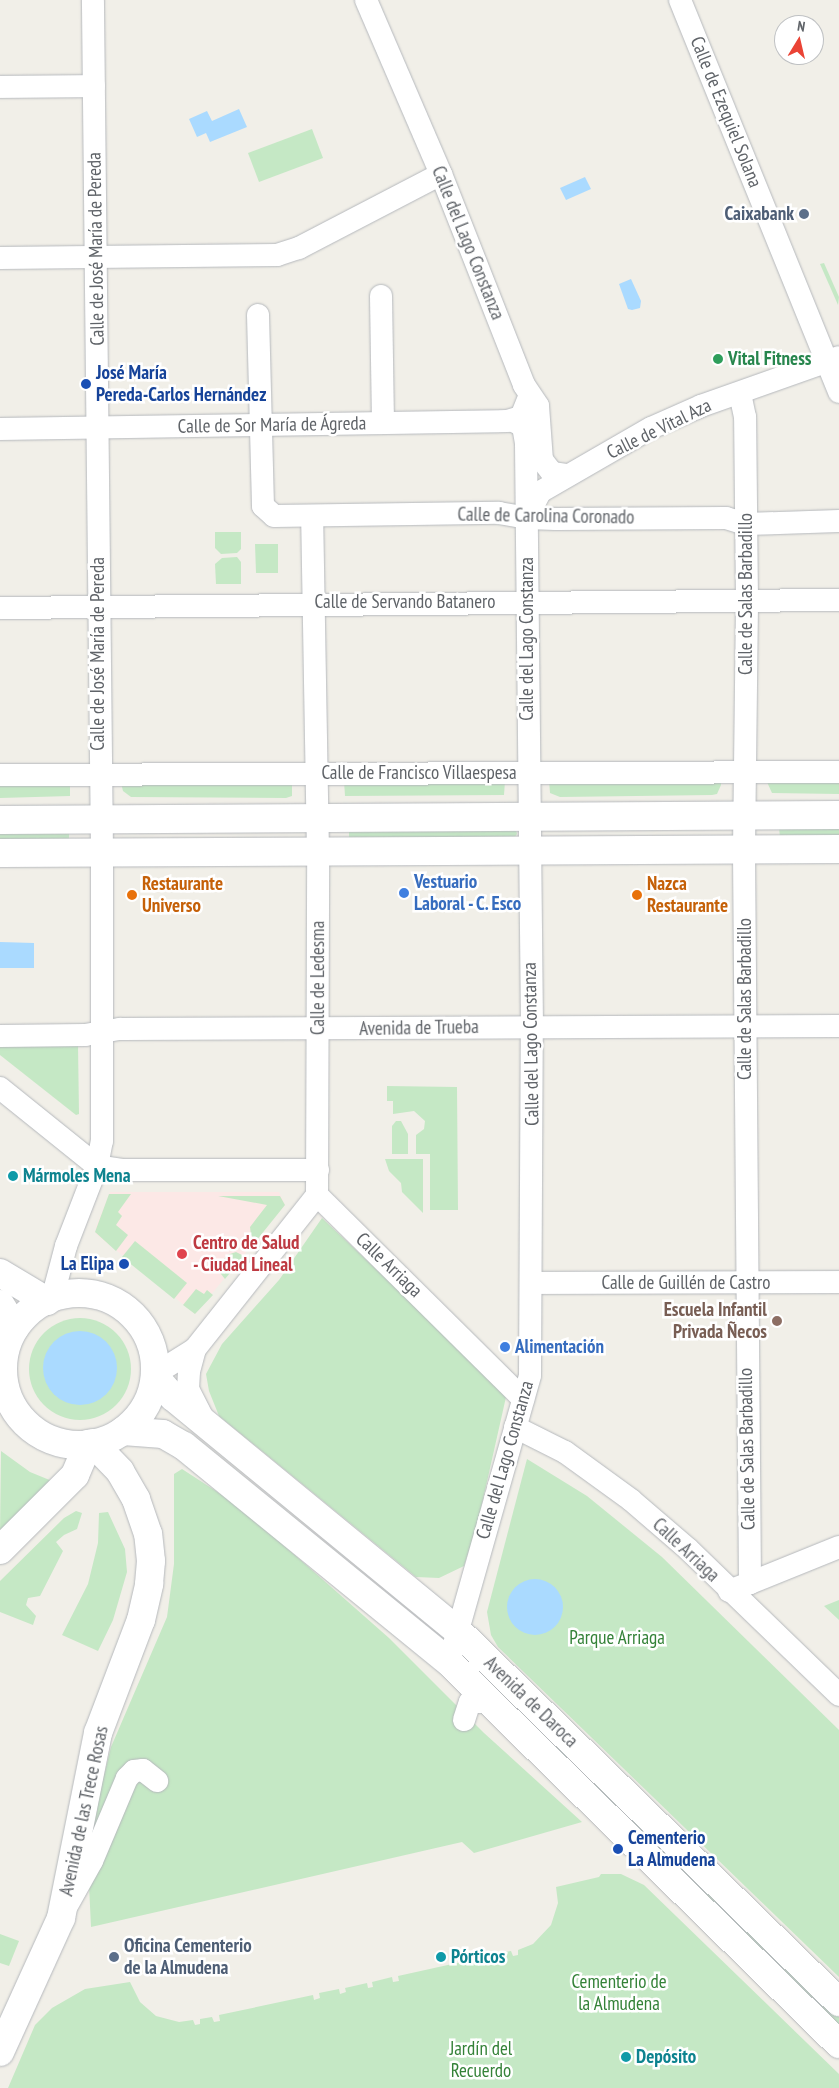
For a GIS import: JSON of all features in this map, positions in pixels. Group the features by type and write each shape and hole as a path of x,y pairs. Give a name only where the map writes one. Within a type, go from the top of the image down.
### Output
{"street":[{"name":"Calle de José María de Pereda","path":"49,1300 66,1246 97,1166 102,1141 102,852 100,819 93,0"},
{"name":"Calle del Lago Constanza","path":"366,0 441,174 529,397 540,413 542,460 552,473 566,475"},
{"name":"Calle de Ezequiel Solana","path":"680,0 833,359 839,392"},
{"path":"0,87 94,86"},
{"path":"0,258 276,255 299,248 441,174"},
{"path":"381,296 383,423"},
{"path":"258,314 260,425"},
{"name":"Calle de Vital Aza","path":"526,518 540,492 566,475 651,428 701,406 740,394 833,359"},
{"name":"Calle de Salas Barbadillo","path":"740,394 745,417 747,600 744,816 746,1283 740,1587"},
{"path":"514,420 525,411 529,397"},
{"name":"Calle del Lago Constanza","path":"449,1662 530,1375 532,1028 528,817 526,433 523,426 514,420"},
{"name":"Calle de Sor María de Ágreda","path":"0,429 514,420"},
{"name":"Calle de Carolina Coronado","path":"260,425 263,498 265,510 274,516 499,513 526,518 726,518 746,524 839,521"},
{"name":"Calle de Ledesma","path":"312,516 318,853 317,1195"},
{"name":"Calle de Servando Batanero","path":"0,608 98,608 314,602 839,600"},
{"name":"Calle de Francisco Villaespesa","path":"0,775 839,772"},
{"path":"0,820 317,816 839,815"},
{"path":"222,852 249,839 300,838 317,816"},
{"path":"529,852 534,838 544,829 604,829 626,816"},
{"path":"650,850 669,838 733,835 744,816"},
{"path":"102,852 110,835 116,831 165,830 195,818"},
{"path":"0,853 529,852 839,849"},
{"name":"Avenida de Trueba","path":"0,1036 86,1034 101,1031 839,1026"},
{"path":"0,1088 97,1166 122,1170 318,1170"},
{"path":"155,1375 195,1349 317,1195"},
{"name":"Calle Arriaga","path":"317,1195 524,1399"},
{"path":"0,1273 49,1300"},
{"name":"Calle de Guillén de Castro","path":"532,1283 839,1282"},
{"path":"0,1304 9,1334 4,1362 4,1402 42,1435 70,1444 91,1444 122,1432 148,1402 155,1375 151,1342 127,1310 89,1294 49,1300 33,1309 9,1334"},
{"name":"Avenida de Daroca","path":"195,1349 188,1389 205,1422"},
{"name":"Avenida de Daroca","path":"155,1375 173,1397 458,1631 839,2002"},
{"name":"Calle Arriaga","path":"515,1427 565,1452 631,1500 740,1587 839,1695"},
{"name":"Avenida de Daroca","path":"122,1432 163,1434 184,1446 449,1662 839,2044"},
{"name":"Avenida de las Trece Rosas","path":"0,2052 61,1918 98,1733 141,1620 149,1584 151,1561 148,1534 125,1479 122,1432"},
{"path":"0,1550 75,1475 91,1444"},
{"name":"Avenida de las Trece Rosas","path":"91,1444 125,1479"},
{"path":"740,1587 839,1547"},
{"name":"Avenida de Daroca","path":"464,1720 470,1702 488,1702"},
{"path":"61,1918 92,1861 127,1778 134,1771 143,1770 157,1781"}],"shaded area":[{"name":"Centro de Salud - Ciudad Lineal","path":"110,1192 279,1192 285,1205 195,1314 96,1234 96,1227"}],"green space":[{"path":"312,129 323,158 259,182 248,153"},
{"path":"824,263 839,297 838,305 820,264"},
{"path":"215,532 241,532 241,549 237,553 221,554 215,548"},
{"path":"255,544 278,544 278,573 256,573"},
{"path":"237,557 241,562 241,584 216,584 215,564 222,558"},
{"path":"549,780 721,780 721,785 717,794 712,795 560,797 550,793"},
{"path":"344,781 505,781 504,795 345,796"},
{"path":"292,782 292,796 286,798 131,797 123,791 121,783"},
{"path":"767,782 839,782 839,794 772,793"},
{"path":"0,783 70,783 70,796 0,798"},
{"path":"349,826 516,830 517,834 514,838 349,840"},
{"path":"779,827 839,827 839,837 780,838"},
{"path":"69,831 69,841 0,842 0,833"},
{"path":"0,1045 78,1045 79,1114 76,1115 0,1055"},
{"path":"387,1086 457,1087 458,1210 430,1210 430,1154 416,1154 416,1135 424,1129 425,1121 414,1111 393,1114 393,1101 387,1101"},
{"path":"396,1121 401,1121 408,1134 408,1154 392,1154 392,1126"},
{"path":"385,1159 423,1159 423,1213 402,1192 401,1183 389,1171"},
{"path":"109,1194 131,1194 118,1212 122,1216 116,1225 128,1235 116,1251 95,1232"},
{"path":"218,1196 280,1196 285,1205 256,1241 251,1235 250,1227 267,1205"},
{"path":"322,1218 490,1377 506,1397 477,1526 464,1566 439,1578 416,1577 219,1416 209,1391 206,1374 222,1344 279,1280"},
{"path":"135,1241 187,1283 174,1299 122,1257"},
{"path":"236,1252 244,1256 225,1279 217,1269 227,1255"},
{"path":"196,1289 204,1294 207,1290 213,1295 195,1314 183,1305"},
{"path":"80,1318 99,1322 116,1333 127,1350 131,1369 127,1388 116,1405 99,1416 80,1420 61,1416 44,1405 33,1388 29,1369 33,1350 44,1333 61,1322"},
{"path":"1,1451 30,1472 52,1481 0,1534"},
{"name":"Parque Arriaga","path":"527,1459 587,1496 662,1557 839,1730 839,1977 498,1647 491,1635 487,1612"},
{"path":"182,1469 239,1506 389,1638 484,1733 582,1822 474,1853 462,1842 91,1927 87,1843 111,1747 167,1617 174,1564 174,1474"},
{"path":"76,1511 82,1513 77,1529 64,1535 56,1542 63,1551 40,1596 28,1598 26,1605 36,1616 33,1625 0,1612 0,1581 64,1518"},
{"path":"108,1512 125,1549 127,1572 113,1620 98,1651 62,1635 88,1584 98,1543 99,1513"},
{"path":"839,1600 839,1620 824,1606"},
{"path":"478,1671 484,1673 839,2017 839,2029 475,1673"},
{"name":"Cementerio de la Almudena","path":"601,1874 621,1874 644,1885 839,2074 839,2088 8,2088 35,2025 52,2008 85,1989 130,1982 140,2002 156,2016 179,2022 193,2020 195,2025 200,2024 200,2019 212,2017 214,2022 220,2021 219,2015 313,1995 314,2000 320,1998 319,1993 339,1989 340,1994 346,1992 345,1988 367,1983 368,1988 373,1987 372,1982 392,1977 393,1982 399,1981 398,1976 493,1955 494,1960 500,1959 499,1953 511,1951 513,1956 518,1955 518,1950 533,1944 551,1925 558,1903 556,1887 599,1877"},
{"path":"0,1934 19,1941 9,1966 0,1963"}],"water":[{"path":"239,109 247,127 210,142 206,133 197,137 189,119 207,111 212,121"},
{"path":"585,177 591,189 566,200 560,188"},
{"path":"631,279 641,301 640,308 632,310 628,309 619,284"},
{"path":"0,942 34,943 34,968 0,968"},
{"path":"80,1331 101,1337 111,1347 117,1368 111,1389 101,1399 80,1405 59,1399 49,1389 43,1368 49,1347 59,1337"},
{"path":"535,1579 546,1581 555,1587 561,1596 563,1607 561,1618 555,1627 546,1633 535,1635 524,1633 515,1627 509,1618 507,1607 509,1596 515,1587 524,1581"}],"place":[{"name":"Caixabank","path":"804,214"},
{"name":"Vital Fitness","path":"718,359"},
{"name":"José María Pereda-Carlos Hernández","path":"86,384"},
{"name":"Vestuario Laboral - C. Esco","path":"404,893"},
{"name":"Restaurante Universo","path":"132,895"},
{"name":"Nazca Restaurante","path":"637,895"},
{"name":"Mármoles Mena","path":"13,1176"},
{"name":"Centro de Salud - Ciudad Lineal","path":"182,1254"},
{"name":"La Elipa","path":"124,1264"},
{"name":"Escuela Infantil Privada Ñecos","path":"777,1321"},
{"name":"Alimentación","path":"505,1347"},
{"name":"Cementerio La Almudena","path":"618,1849"},
{"name":"Oficina Cementerio de la Almudena","path":"114,1957"},
{"name":"Pórticos","path":"441,1957"},
{"name":"Depósito","path":"626,2057"}],"park label":[{"name":"Jardín del Recuerdo","path":"481,2060"}]}
